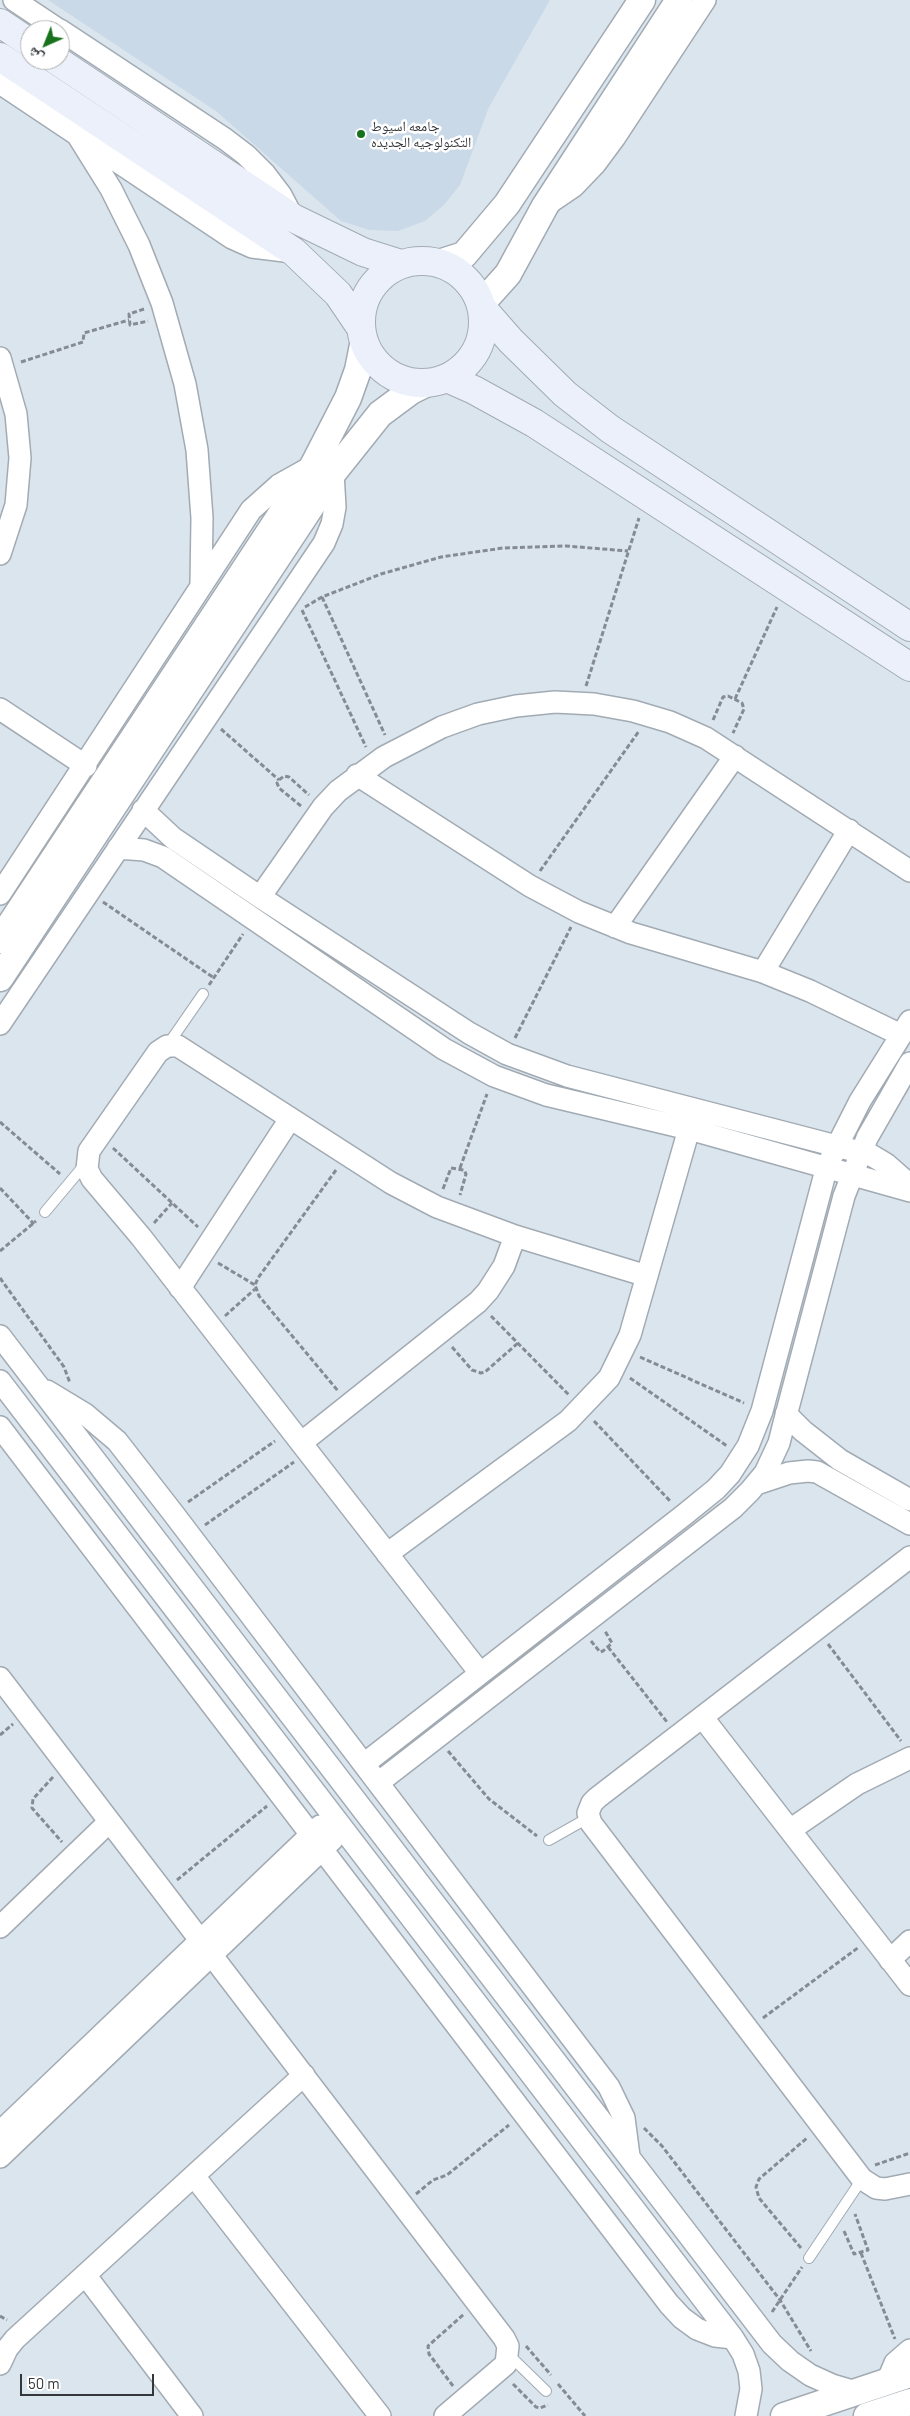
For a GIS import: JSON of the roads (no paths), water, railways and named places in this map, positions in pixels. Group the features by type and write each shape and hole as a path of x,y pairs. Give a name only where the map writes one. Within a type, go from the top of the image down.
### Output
{"main road":[{"path":"0,23 20,36"},
{"path":"0,57 294,252 338,294 376,361 395,377 411,382 437,380 474,390 534,423 910,667"},
{"path":"70,69 293,218 363,252 401,264"},
{"path":"362,334 361,312 366,296 375,282 386,271 401,264 426,260 453,269 465,278 475,290 482,306 511,341 565,394 610,429 910,627"},
{"path":"437,380 465,366 478,349 484,329 482,306"}],"street":[{"path":"14,0 45,20"},
{"path":"439,263 464,255 507,204 642,0"},
{"path":"482,306 508,274 545,206 679,0"},
{"path":"545,206 574,186 605,150 705,0"},
{"path":"70,37 225,139 246,155 265,174 281,195 293,218"},
{"path":"0,83 232,238 252,247 294,252"},
{"path":"78,136 111,189 139,245 162,303 185,384 197,450 202,518 201,586"},
{"path":"0,978 323,470 358,370 362,334"},
{"path":"0,554 16,506 20,458 16,414 2,363"},
{"path":"0,940 323,470 380,414 411,391 437,380"},
{"path":"0,894 86,766 251,510 280,485 323,470"},
{"path":"0,1024 324,543 332,524 335,507 323,470"},
{"path":"260,897 319,812 366,769 392,752 442,727 478,714 516,706 555,702 632,711 706,738 910,871"},
{"path":"0,708 86,766"},
{"path":"615,927 731,753"},
{"path":"364,1764 710,1493 730,1474 742,1457 762,1411 827,1166 836,1147 905,1028 763,972 615,927 579,912 530,886 366,769"},
{"path":"143,810 173,838 260,897 469,1033 507,1054 554,1072 861,1152 879,1159 910,1185"},
{"path":"763,972 849,830"},
{"path":"118,848 144,850 163,858 444,1049 494,1076 546,1095 689,1129 827,1166 910,1191"},
{"path":"480,1673 141,1237 92,1178 86,1163 89,1151 158,1052 167,1046 183,1048 391,1183 446,1211 515,1236 647,1276"},
{"path":"378,1783 733,1508 756,1484 772,1458 786,1414 852,1174 861,1152 890,1096 910,1063"},
{"path":"180,1288 290,1119"},
{"path":"387,1554 568,1421 598,1391 620,1358 647,1276 689,1129"},
{"path":"300,1442 467,1312 488,1291 504,1266 515,1236"},
{"path":"0,1336 772,2344 790,2361 810,2375 832,2386 856,2392"},
{"path":"0,1381 733,2338 743,2354 749,2371 751,2389 746,2416"},
{"path":"37,1385 85,1414 117,1441 174,1513 609,2087 624,2118 629,2156"},
{"path":"786,1414 815,1441 840,1460 910,1500"},
{"path":"0,1427 675,2311 697,2329 715,2336 733,2338"},
{"path":"756,1484 789,1473 817,1472 910,1524"},
{"path":"910,1558 592,1803 588,1813 588,1818 820,2127 859,2175 876,2188 885,2190 910,2184"},
{"path":"0,1678 504,2338 508,2346 509,2355 506,2364 445,2416"},
{"path":"703,1718 910,1985"},
{"path":"790,1830 907,1752"},
{"path":"0,1927 109,1822"},
{"path":"0,2157 206,1948 337,1823"},
{"path":"890,1960 910,1941"},
{"path":"0,2132 206,1948"},
{"path":"0,2364 15,2339 304,2075"},
{"path":"194,2176 380,2416"},
{"path":"86,2276 192,2416"},
{"path":"784,2416 856,2392 902,2365"},
{"path":"867,2416 910,2402"}],"lane":[{"path":"167,1046 203,994"},
{"path":"45,1212 86,1163"},
{"path":"549,1840 588,1818"},
{"path":"808,2258 849,2197 859,2175"},
{"path":"509,2355 546,2391"}],"place":[{"name":"جامعه اسيوط التكنولوجيه الجديده","path":"361,134"}]}
